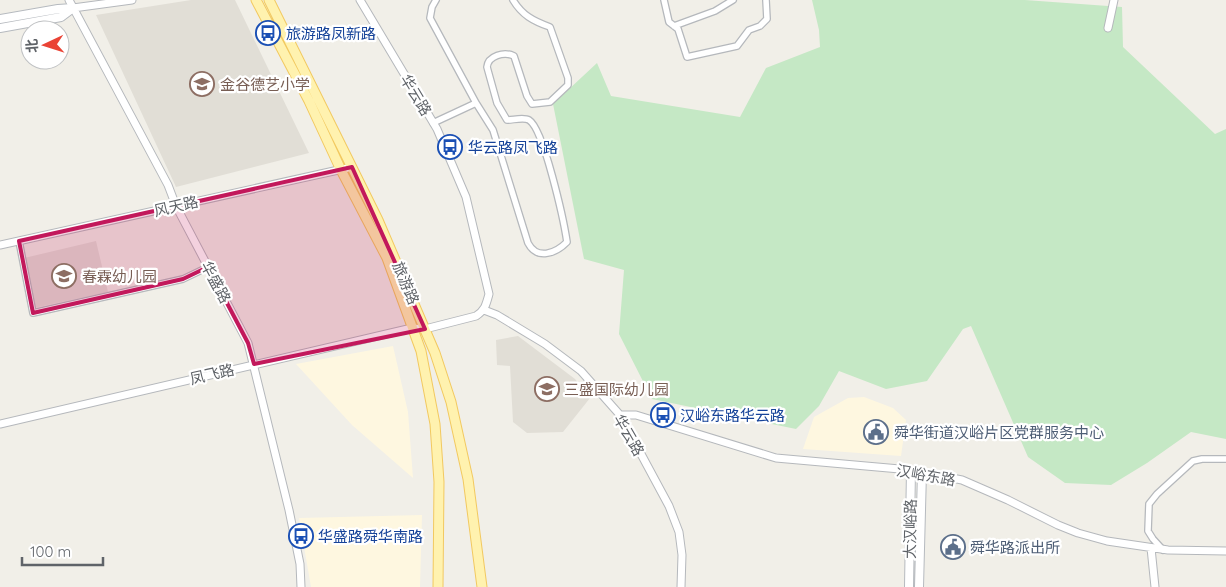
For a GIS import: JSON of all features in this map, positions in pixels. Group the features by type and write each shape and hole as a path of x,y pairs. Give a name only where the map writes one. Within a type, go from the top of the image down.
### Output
{"main road":[{"name":"旅游路","path":"256,0 309,101 341,170 387,258 421,351 435,424 439,482 438,587"},
{"name":"旅游路","path":"269,0 378,220 425,329 451,402 468,479 482,587"},
{"path":"0,19 74,8"},
{"path":"0,28 61,17 74,8"},
{"name":"大汉峪路","path":"909,587 911,470"},
{"name":"大汉峪路","path":"920,587 922,472"}],"street":[{"name":"华盛路","path":"69,0 168,185 176,206 248,343 289,510 300,564 301,587"},
{"path":"74,8 132,0"},
{"name":"华云路","path":"360,0 433,123 466,197 489,294 484,310 497,315 545,344 581,371 620,415 669,506 679,532 682,555 681,587"},
{"path":"436,0 432,7 430,18 476,103 493,130 528,244 531,250 538,254 549,254 567,242 563,220 539,134 531,121 525,118 516,121 506,120 497,103 487,62 492,57 508,54 514,56 526,96 532,104 550,102 568,84 568,78 550,27 530,19 513,0"},
{"path":"664,0 669,22 678,29 687,57 737,46 749,30 760,26 767,19 766,0"},
{"path":"674,26 716,11 733,0"},
{"path":"1108,28 1114,0"},
{"path":"433,123 476,103"},
{"name":"风天路","path":"0,246 260,186 352,167"},
{"path":"19,241 33,313 183,279 208,267"},
{"path":"425,329 476,316 484,310"},
{"name":"凤飞路","path":"0,424 412,328 425,329"},
{"name":"汉峪东路","path":"620,415 636,415 776,458 911,470 962,480 1058,525 1078,533 1108,541 1163,550 1226,551"},
{"path":"1163,550 1148,531 1149,504 1157,494 1194,461 1226,459"},
{"path":"1151,548 1155,587"}],"highlighted area":[{"path":"352,167 425,329 254,364 248,343 208,267 183,279 33,313 19,241"}],"shaded area":[{"name":"金谷德艺小学","path":"191,0 235,0 309,153 176,187 96,15"},
{"name":"春霖幼儿园","path":"96,241 108,292 29,309 20,259"},
{"name":"三盛国际幼儿园","path":"518,336 575,379 590,398 563,432 527,433 513,422 510,366 497,365 496,340"},
{"path":"393,346 408,412 413,478 352,425 296,364"},
{"path":"864,397 893,408 906,420 901,456 803,449 814,417 848,398"},
{"path":"422,515 420,587 311,587 299,518"}],"green space":[{"path":"812,0 1025,0 1122,7 1123,47 1215,134 1226,129 1226,439 1191,432 1147,463 1111,485 1065,483 1028,457 971,326 963,329 927,381 886,389 839,371 819,406 796,429 652,399 619,334 624,270 584,259 553,104 597,63 611,96 740,117 766,68 820,47 819,30"}],"place":[{"name":"旅游路凤新路","path":"268,33"},
{"name":"金谷德艺小学","path":"202,84"},
{"name":"华云路凤飞路","path":"450,147"},
{"name":"春霖幼儿园","path":"64,276"},
{"name":"三盛国际幼儿园","path":"547,389"},
{"name":"汉峪东路华云路","path":"663,415"},
{"name":"舜华街道汉峪片区党群服务中心","path":"876,432"},
{"name":"华盛路舜华南路","path":"301,536"},
{"name":"舜华路派出所","path":"953,547"}]}
